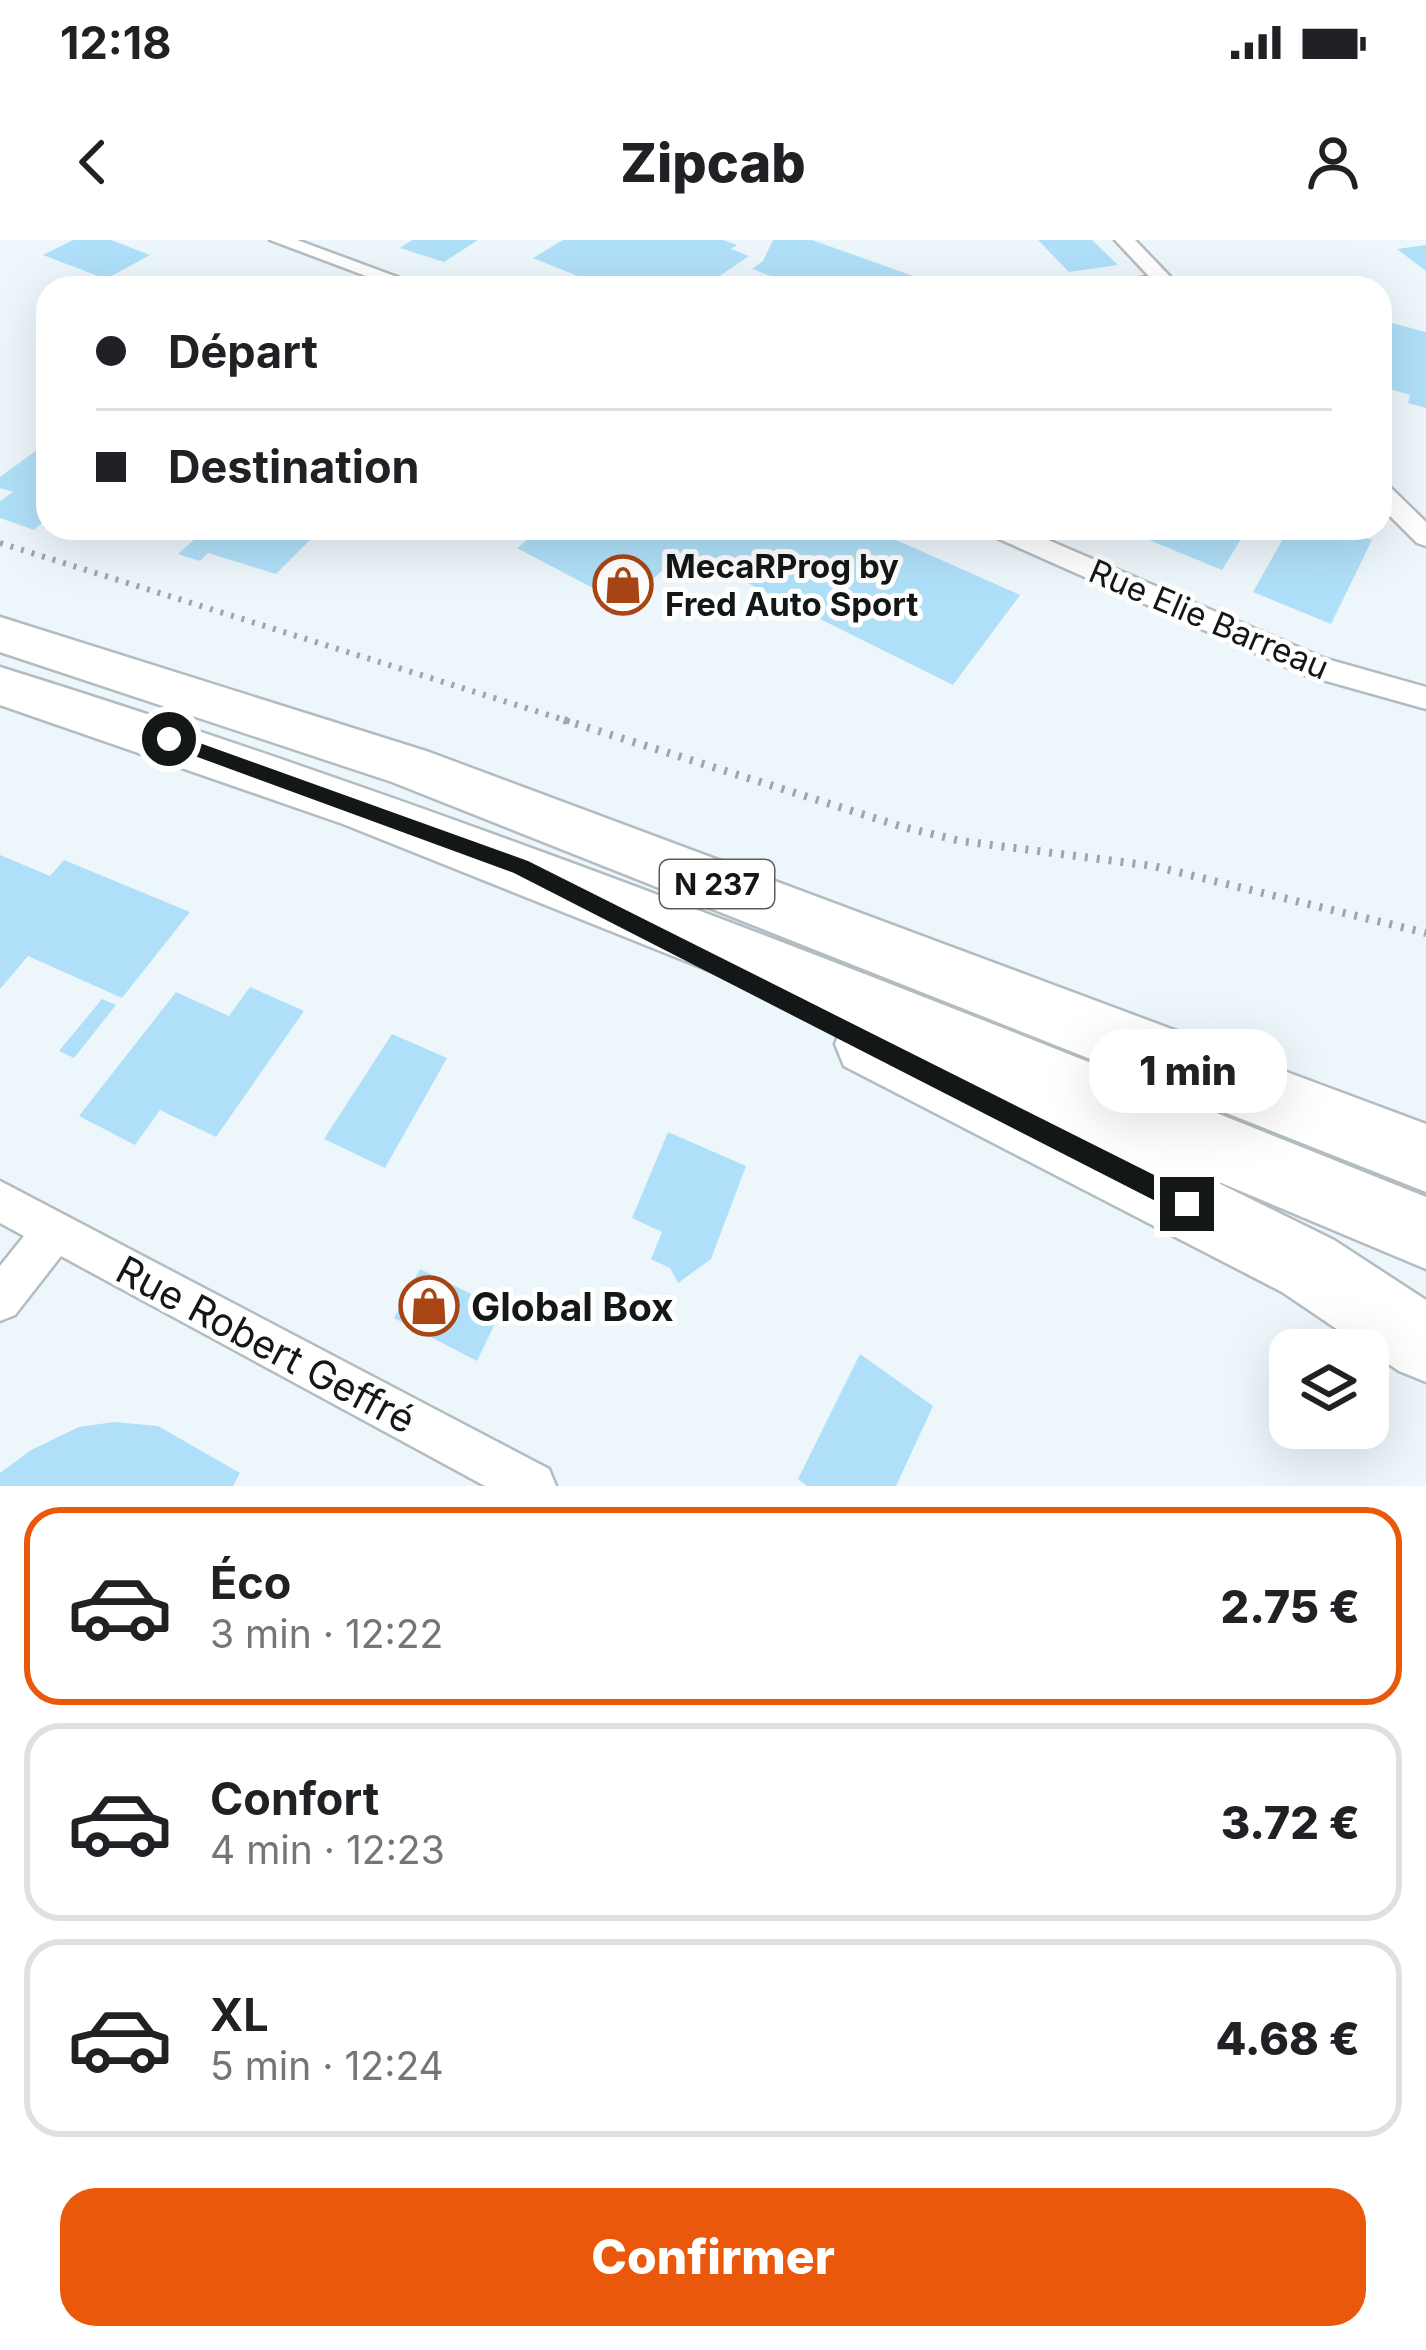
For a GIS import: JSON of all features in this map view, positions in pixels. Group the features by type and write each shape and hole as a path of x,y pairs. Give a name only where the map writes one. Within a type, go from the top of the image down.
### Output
{"highway":[{"name":"N 237","path":"0,634 410,767 1426,1158"},
{"name":"N 237","path":"0,686 189,746 521,867 1426,1233"},
{"path":"521,867 1308,1266 1426,1344"}],"street":[{"path":"279,240 382,276"},
{"path":"1124,240 1159,276"},
{"path":"1392,504 1426,538"},
{"name":"Rue Elie Barreau","path":"1024,540 1315,667 1426,698"},
{"name":"Rue Robert Geffré","path":"0,1201 532,1486"},
{"path":"0,1300 55,1231"}],"path":[{"path":"0,543 903,827 961,841 1153,866 1426,933"}],"building":[{"path":"73,240 111,240 150,255 112,276 98,276 43,255"},
{"path":"412,240 478,240 444,262 400,248"},
{"path":"563,240 723,240 749,256 720,276 578,276 533,258"},
{"path":"773,240 812,240 913,276 770,276 752,269 763,261"},
{"path":"1038,240 1092,240 1118,265 1069,272"},
{"path":"1426,245 1426,271 1397,249"},
{"path":"1392,323 1426,332 1426,408 1408,403 1410,395 1392,390"},
{"path":"36,451 34,530 0,518 0,501 13,492 0,488 0,477"},
{"path":"194,540 310,540 276,574 208,553 200,561 178,554"},
{"path":"527,540 896,540 1020,595 953,685 683,551 625,605 517,548"},
{"path":"1149,540 1241,540 1222,570"},
{"path":"1282,540 1372,540 1331,624 1253,592"},
{"path":"0,855 50,876 64,860 190,912 122,998 28,956 0,989"},
{"path":"250,987 304,1011 216,1137 160,1110 135,1145 79,1116 176,992 229,1016"},
{"path":"102,999 116,1005 74,1058 59,1051"},
{"path":"392,1034 447,1058 385,1168 324,1139"},
{"path":"668,1132 746,1166 711,1259 678,1283 670,1268 651,1259 662,1232 632,1218"},
{"path":"420,1269 502,1309 477,1361 394,1318"},
{"path":"860,1354 933,1406 896,1486 807,1486 798,1479"},
{"path":"114,1422 158,1426 240,1473 233,1486 0,1486 0,1473 31,1450 79,1427"}],"place":[{"name":"MecaRProg by Fred Auto Sport","path":"623,585"},
{"name":"Global Box","path":"429,1306"}],"route":[{"path":"169,739 521,867 1187,1204"}]}
